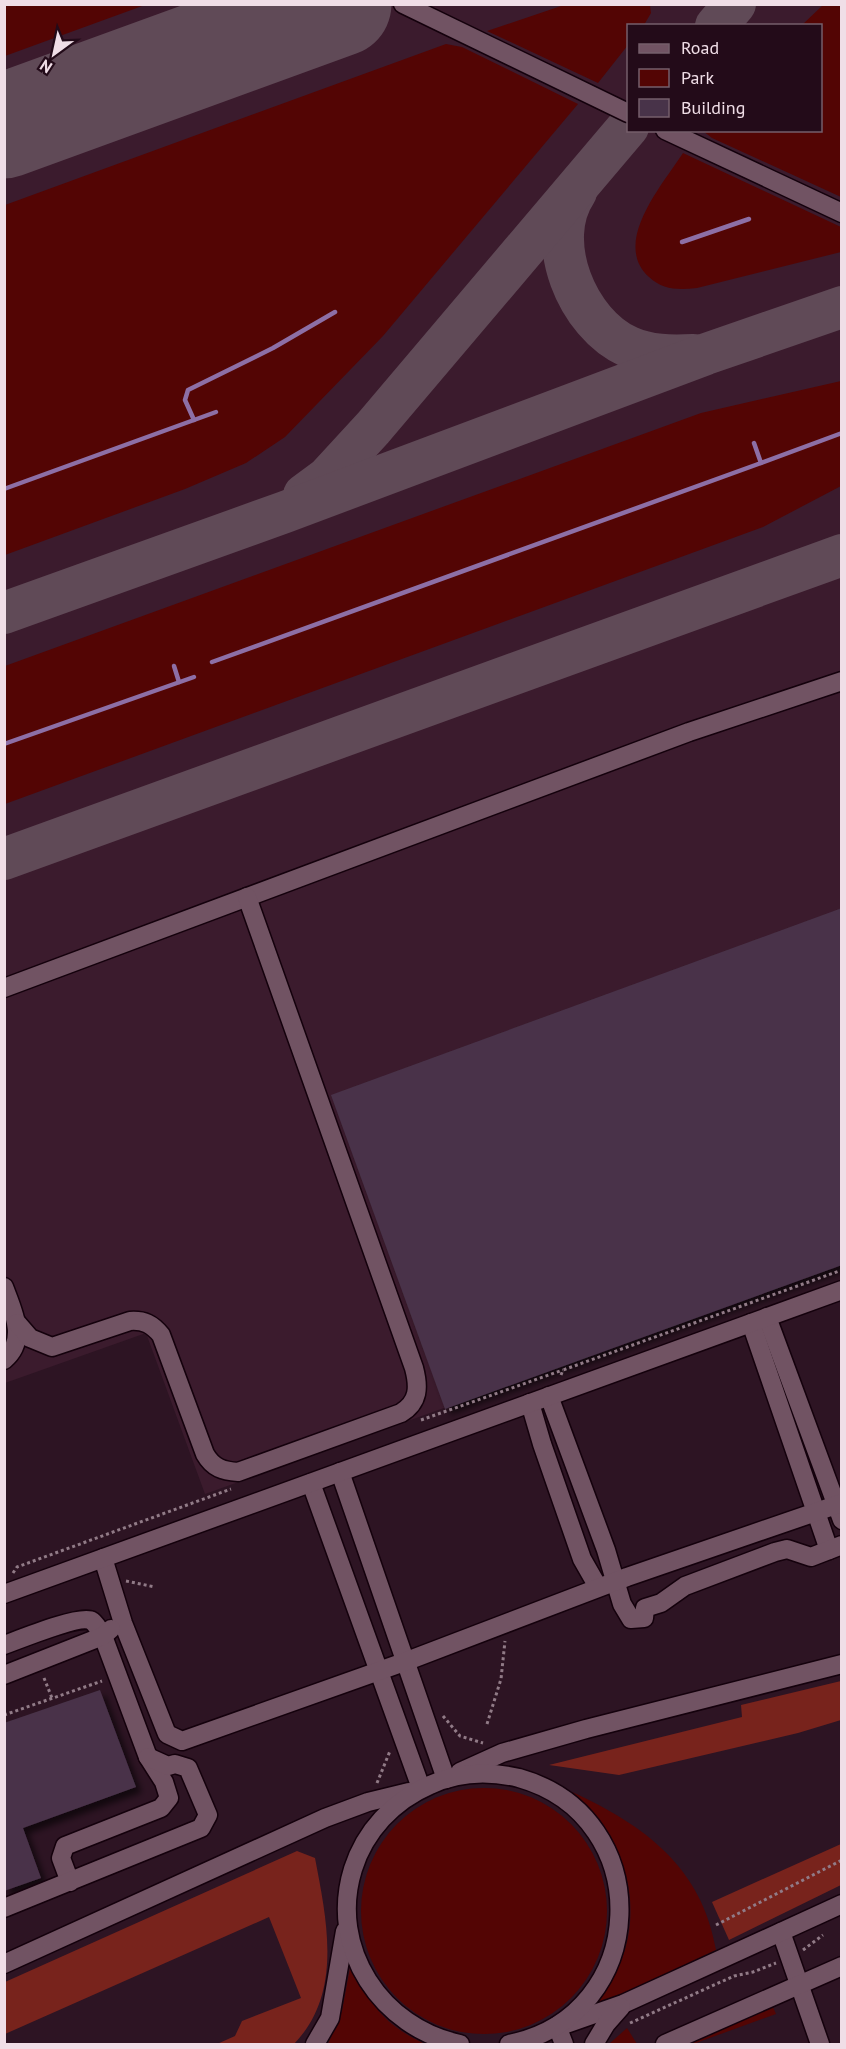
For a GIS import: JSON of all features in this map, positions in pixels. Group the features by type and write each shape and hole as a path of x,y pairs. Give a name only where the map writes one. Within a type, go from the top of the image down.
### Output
{"street":[{"path":"403,4 627,113"},
{"path":"669,132 842,213"},
{"path":"4,988 689,732 842,681"},
{"path":"17,1323 30,1338 52,1347 130,1321 139,1320 154,1327 161,1335 205,1454 210,1462 229,1471 238,1472 401,1413 409,1408 415,1399 418,1389 414,1368 247,897"},
{"path":"4,1287 17,1323 17,1339 4,1360"},
{"path":"4,1594 842,1290"},
{"path":"103,1558 123,1623 167,1734 182,1741 407,1661 606,1584 817,1514 840,1510 759,1320"},
{"path":"530,1403 582,1559 606,1584 627,1616 635,1620 644,1618 645,1608 661,1603 685,1586 742,1563 787,1549 811,1557 835,1548 817,1514 759,1320"},
{"path":"549,1396 606,1584"},
{"path":"340,1472 447,1779"},
{"path":"311,1483 381,1670 420,1789"},
{"path":"4,1645 85,1620 93,1622 103,1636 148,1757 164,1782 169,1798 161,1808 65,1846 61,1858 70,1882"},
{"path":"4,1675 103,1636 123,1623"},
{"path":"4,1964 325,1818 368,1802 420,1789 447,1779 483,1761 537,1743 842,1664"},
{"path":"4,1908 201,1828 208,1815 188,1768 175,1764 168,1766 148,1757"},
{"path":"447,1779 490,1774 539,1785 561,1797 580,1813 596,1832 608,1853 616,1876 620,1900 620,1924 615,1948 607,1971 594,1992 578,2010 558,2026"},
{"path":"315,2044 332,2008 352,1875 363,1846 387,1814 420,1789"},
{"path":"509,2044 531,2039 558,2026 602,2013 842,1904"},
{"path":"347,1915 357,1960 381,1999 416,2029 460,2044"},
{"path":"781,1932 820,2044"},
{"path":"665,2044 842,1966"},
{"path":"594,2044 606,2024 623,2004"},
{"path":"558,2026 564,2044"}],"path":[{"path":"487,1724 501,1678 506,1647 503,1623"},
{"path":"38,1662 52,1698"},
{"path":"4,1715 119,1674"},
{"path":"440,1706 446,1722 460,1736 478,1743 491,1741"},
{"path":"716,1925 842,1860"},
{"path":"627,2024 734,1976 769,1967 806,1949 823,1935"}],"shaded area":[{"path":"4,5 841,5 841,1265 205,1494 146,1333 5,1383"},
{"path":"841,1681 841,1720 798,1733 619,1775 549,1765 742,1717 741,1705"},
{"path":"841,1844 841,1885 729,1940 712,1902"},
{"path":"297,1851 315,1858 324,1906 327,1956 320,2002 309,2024 294,2044 217,2044 235,2036 242,2021 301,1998 269,1917 5,2034 5,1982"}],"green space":[{"path":"5,4 145,4 145,5 5,56"},
{"path":"564,5 650,5 651,13 645,24 627,24 627,46 598,83 487,31"},
{"path":"823,5 841,5 841,197 712,138 704,132 822,132 822,24 803,24"},
{"path":"446,44 462,47 578,104 383,336 285,437 246,463 185,489 5,555 5,205"},
{"path":"683,153 841,227 841,252 697,288 671,288 654,281 639,263 635,248 638,231 653,197"},
{"path":"841,381 841,486 763,527 5,804 5,666 701,413"},
{"path":"484,1788 520,1793 552,1809 571,1824 586,1843 602,1875 607,1911 602,1947 586,1979 571,1998 552,2013 520,2029 484,2034 448,2029 416,2013 397,1998 382,1979 366,1947 361,1911 366,1875 382,1843 397,1824 416,1809 448,1793"},
{"path":"572,1792 623,1819 666,1852 698,1895 709,1921 716,1950 595,2008 622,1959 631,1913 629,1890 624,1868 615,1847 589,1809"},
{"path":"350,1968 388,2021 425,2044 328,2044 342,2011"},
{"path":"772,2005 776,2014 693,2044 675,2044"},
{"path":"627,2028 637,2044 609,2044"}],"building":[{"path":"842,908 842,1265 445,1409 331,1095"},
{"path":"100,1690 136,1787 23,1828 41,1878 4,1891 4,1723"}],"waterway":[{"path":"682,242 749,219"},
{"path":"194,420 185,400 188,390 273,348 335,312"},
{"path":"4,489 216,412"},
{"path":"754,443 761,463 842,433"},
{"path":"212,662 761,463"},
{"path":"174,666 179,682"},
{"path":"4,744 194,677"}],"taxiway":[{"path":"718,24 735,4"},
{"path":"304,495 327,478 373,428 627,128"},
{"path":"576,192 567,212 563,234 565,257 571,279 581,301 594,320 610,336 637,350 660,355 693,355"},
{"path":"4,613 285,512 706,354 842,307"},
{"path":"4,859 842,555"}],"runway":[{"path":"4,126 339,4"}]}
